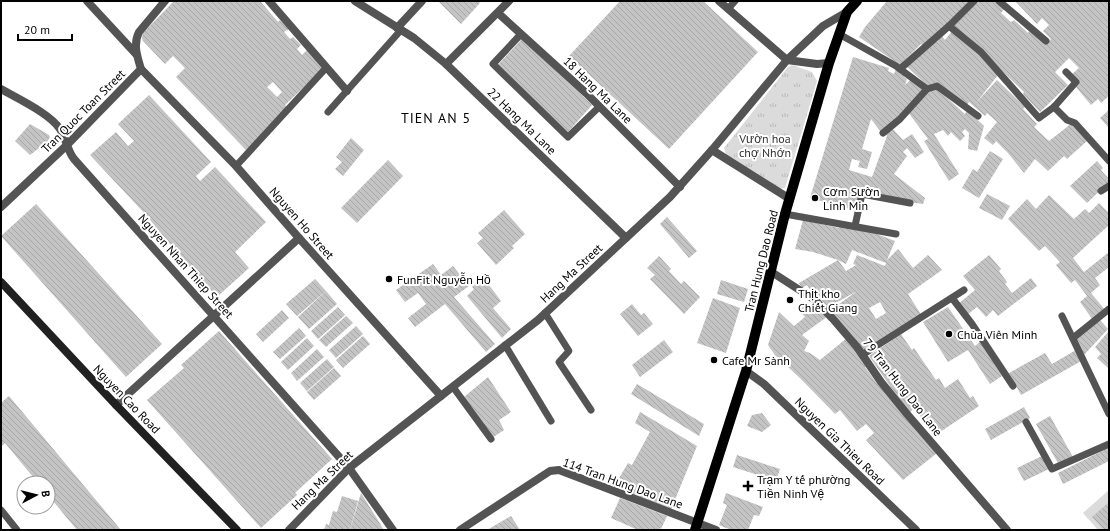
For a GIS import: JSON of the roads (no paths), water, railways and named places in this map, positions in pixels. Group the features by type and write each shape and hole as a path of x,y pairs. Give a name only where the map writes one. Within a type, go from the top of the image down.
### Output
{"main road":[{"name":"Tran Hung Dao Road","path":"696,526 746,371 756,336 770,270 785,214 829,63 847,12 857,1"},
{"name":"Nguyen Cao Road","path":"1,282 116,406 237,530"}],"street":[{"path":"88,1 136,54"},
{"name":"Tran Quoc Toan Street","path":"1,207 67,145 141,69 136,54 137,37 139,32 165,1"},
{"path":"269,1 347,91"},
{"name":"22 Hang Ma Lane","path":"354,1 414,38 446,64 626,238"},
{"path":"399,29 422,1"},
{"path":"446,64 509,1"},
{"path":"719,1 787,60 817,64 829,63"},
{"name":"Hang Ma Street","path":"289,530 349,468 545,313 626,238 680,187 787,60 823,26 847,12"},
{"name":"18 Hang Ma Lane","path":"498,13 599,107 680,187"},
{"name":"Nguyen Ho Street","path":"141,69 236,166 441,396"},
{"name":"Nguyen Nhan Thiep Street","path":"1,89 55,122 63,134 74,159 349,468 393,530"},
{"path":"712,150 790,199"},
{"path":"116,406 299,238"},
{"name":"79 Tran Hung Dao Lane","path":"770,270 815,300 833,318 907,414 1007,530"},
{"name":"Nguyen Gia Thieu Road","path":"746,371 764,384 916,530"},
{"name":"114 Tran Hung Dao Lane","path":"460,530 550,471 559,470 696,526 716,530"}],"lane":[{"path":"728,9 735,1"},
{"path":"900,69 949,26 974,1"},
{"path":"1000,1 1046,41"},
{"path":"949,26 981,52 1039,118 1054,107 1076,82 1066,72"},
{"path":"328,112 399,29"},
{"path":"521,34 493,64 568,137 599,107"},
{"path":"839,34 900,69 927,89"},
{"path":"236,166 326,68"},
{"path":"883,133 900,118 927,89 937,86 978,116"},
{"path":"1054,107 1067,120 1075,123 1109,161"},
{"path":"1101,191 1109,186"},
{"path":"855,226 862,194 910,203"},
{"path":"785,214 896,234"},
{"path":"862,355 964,290"},
{"path":"952,298 972,324 1013,386"},
{"path":"1073,338 1109,309"},
{"path":"545,313 569,351 559,362 591,410"},
{"path":"1062,316 1109,414"},
{"path":"505,345 551,421"},
{"path":"453,386 491,439"},
{"path":"1026,422 1052,470 1109,444"},
{"path":"1,510 18,530"}],"place":[{"name":"Cơm Sườn Linh Min","path":"815,198"},
{"name":"FunFit Nguyễn Hồ","path":"389,279"},
{"name":"Thịt kho Chiết Giang","path":"790,300"},
{"name":"Chùa Viên Minh","path":"949,334"},
{"name":"Cafe Mr Sành","path":"714,360"},
{"name":"Trạm Y tế phường Tiền Ninh Vệ","path":"748,486"}],"district":[{"name":"TIEN AN 5","path":"436,118"}],"park label":[{"name":"Vườn hoa chợ Nhớn","path":"765,145"}]}
